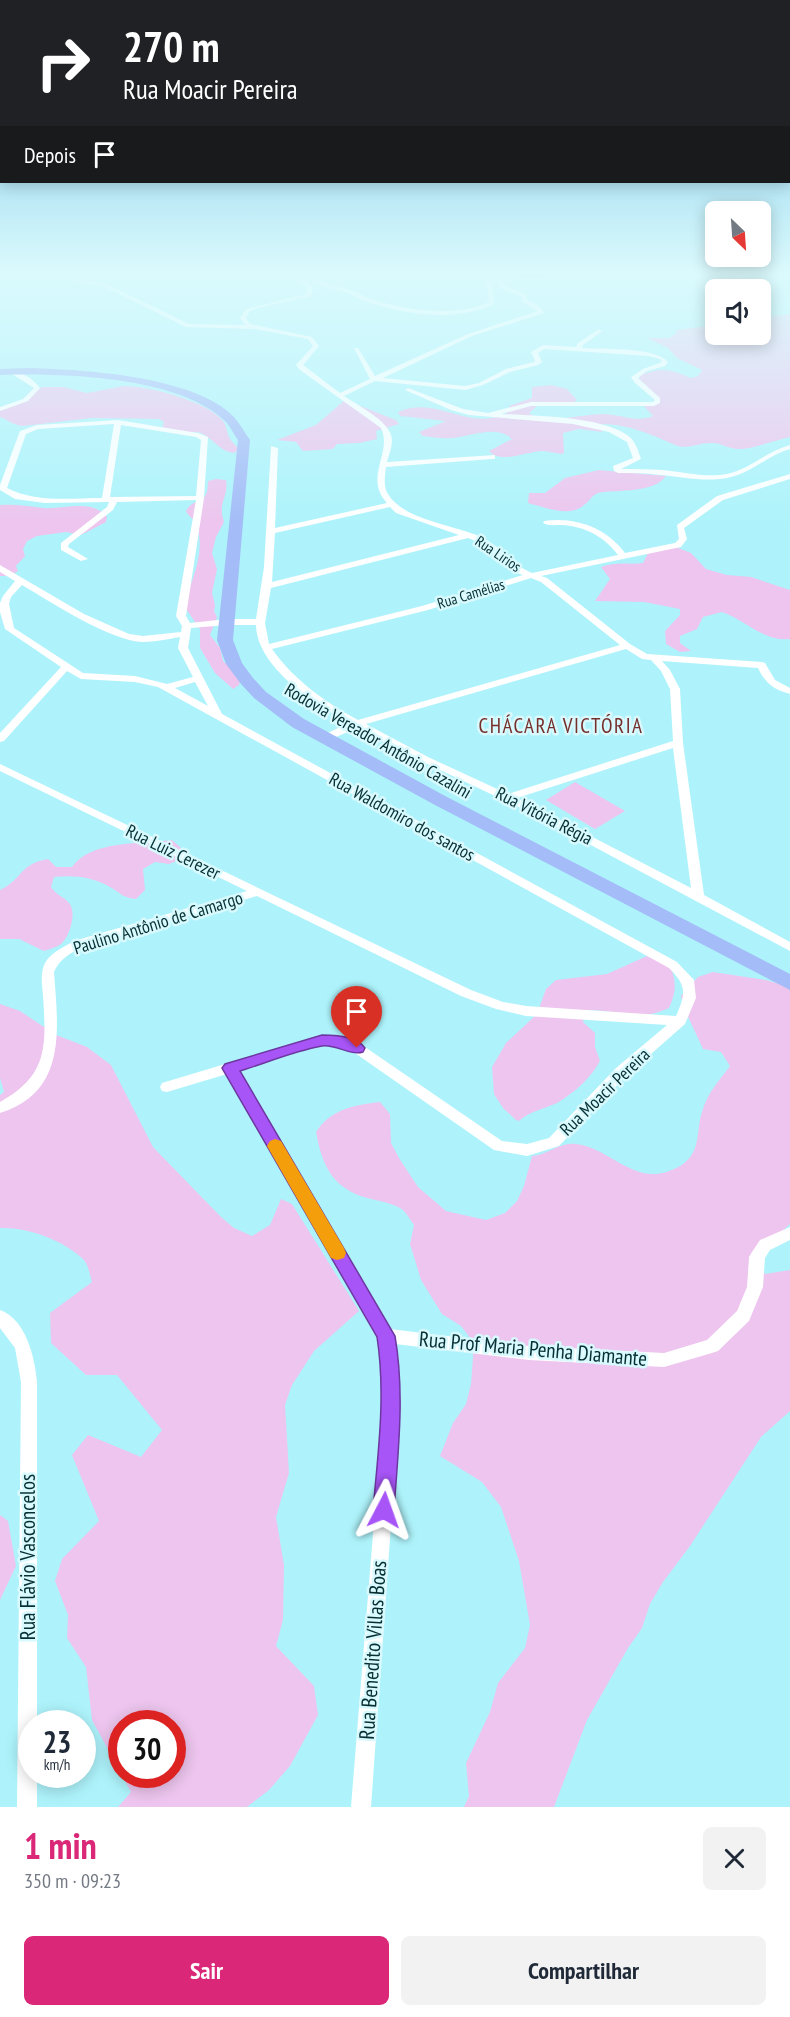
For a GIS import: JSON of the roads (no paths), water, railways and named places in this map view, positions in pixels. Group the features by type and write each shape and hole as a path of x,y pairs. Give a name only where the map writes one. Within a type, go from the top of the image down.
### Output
{"main road":[{"name":"Rodovia Vereador Antônio Cazalini","path":"5,372 58,372 137,381 198,398 232,418 240,429 244,440 244,451 225,640 229,653 247,681 278,709 325,738 451,807 790,983"}],"street":[{"path":"270,532 391,504 381,486 382,465 388,435 384,427 340,395 320,384 299,365 308,355"},
{"path":"360,355 373,379"},
{"path":"340,395 425,355"},
{"path":"373,379 465,388 481,384 508,370 536,364 539,362 536,355"},
{"path":"488,415 531,404 647,405 658,402 658,399 634,377 645,370 663,365 665,362 662,358 653,355"},
{"path":"0,409 25,401 34,394 37,388 34,384 5,372"},
{"path":"360,385 380,385 412,391 427,395 458,410 594,426 617,432 630,442 636,459 616,468 618,471 727,476 747,470 774,450 790,447"},
{"path":"84,560 67,551 64,548 65,543 110,508 118,422"},
{"path":"200,498 109,501 27,500 2,487 23,433 28,429 118,422 198,435 205,439 200,498 182,616 186,630 183,648 218,717"},
{"name":"Rua Vitória Régia","path":"274,448 267,586 259,622 265,648 286,675 356,724 508,797 698,895 790,946"},
{"path":"382,465 492,456"},
{"name":"Rua Camélias","path":"265,648 425,608 533,575 678,544 683,539 680,527 720,498 790,476"},
{"name":"Rua Lirios","path":"391,504 414,518 482,540 520,571 544,580 627,646 645,657 656,660 762,665 769,681 780,689 790,691"},
{"path":"547,523 582,525 619,548 622,555"},
{"path":"267,586 471,535"},
{"path":"0,568 81,616 127,636 143,639 227,621 259,622"},
{"path":"6,597 18,587 19,581"},
{"path":"6,597 29,592 42,594"},
{"name":"Rua Waldomiro dos santos","path":"6,597 4,607 10,628 81,676 135,679 166,688 673,965 688,980 690,998 680,1021"},
{"path":"325,738 356,724 627,646"},
{"path":"656,660 666,670 675,689 678,743 698,895"},
{"path":"0,739 66,667"},
{"path":"166,688 199,678"},
{"path":"508,797 678,743"},
{"name":"Rua Luiz Cerezer","path":"0,767 466,993 501,1006 526,1011 680,1021"},
{"name":"Paulino Antônio de Camargo","path":"0,1108 20,1100 31,1090 46,1069 51,1048 48,972 51,963 62,953 78,944 107,934 258,892"},
{"name":"Rua Moacir Pereira","path":"167,1087 322,1040 340,1041 357,1048 499,1146 527,1150 554,1142 621,1072 680,1021"},
{"name":"Rua Benedito Villas Boas","path":"230,1068 386,1336 391,1365 392,1397 362,1807"},
{"name":"Rua Prof Maria Penha Diamante","path":"386,1336 529,1353 664,1360 712,1346 743,1316 755,1287 757,1257 765,1245 790,1233"},
{"name":"Rua Flávio Vasconcelos","path":"0,1317 14,1332 27,1354 29,1382 27,1807"}],"district":[{"name":"CHÁCARA VICTÓRIA","path":"561,726"}]}
